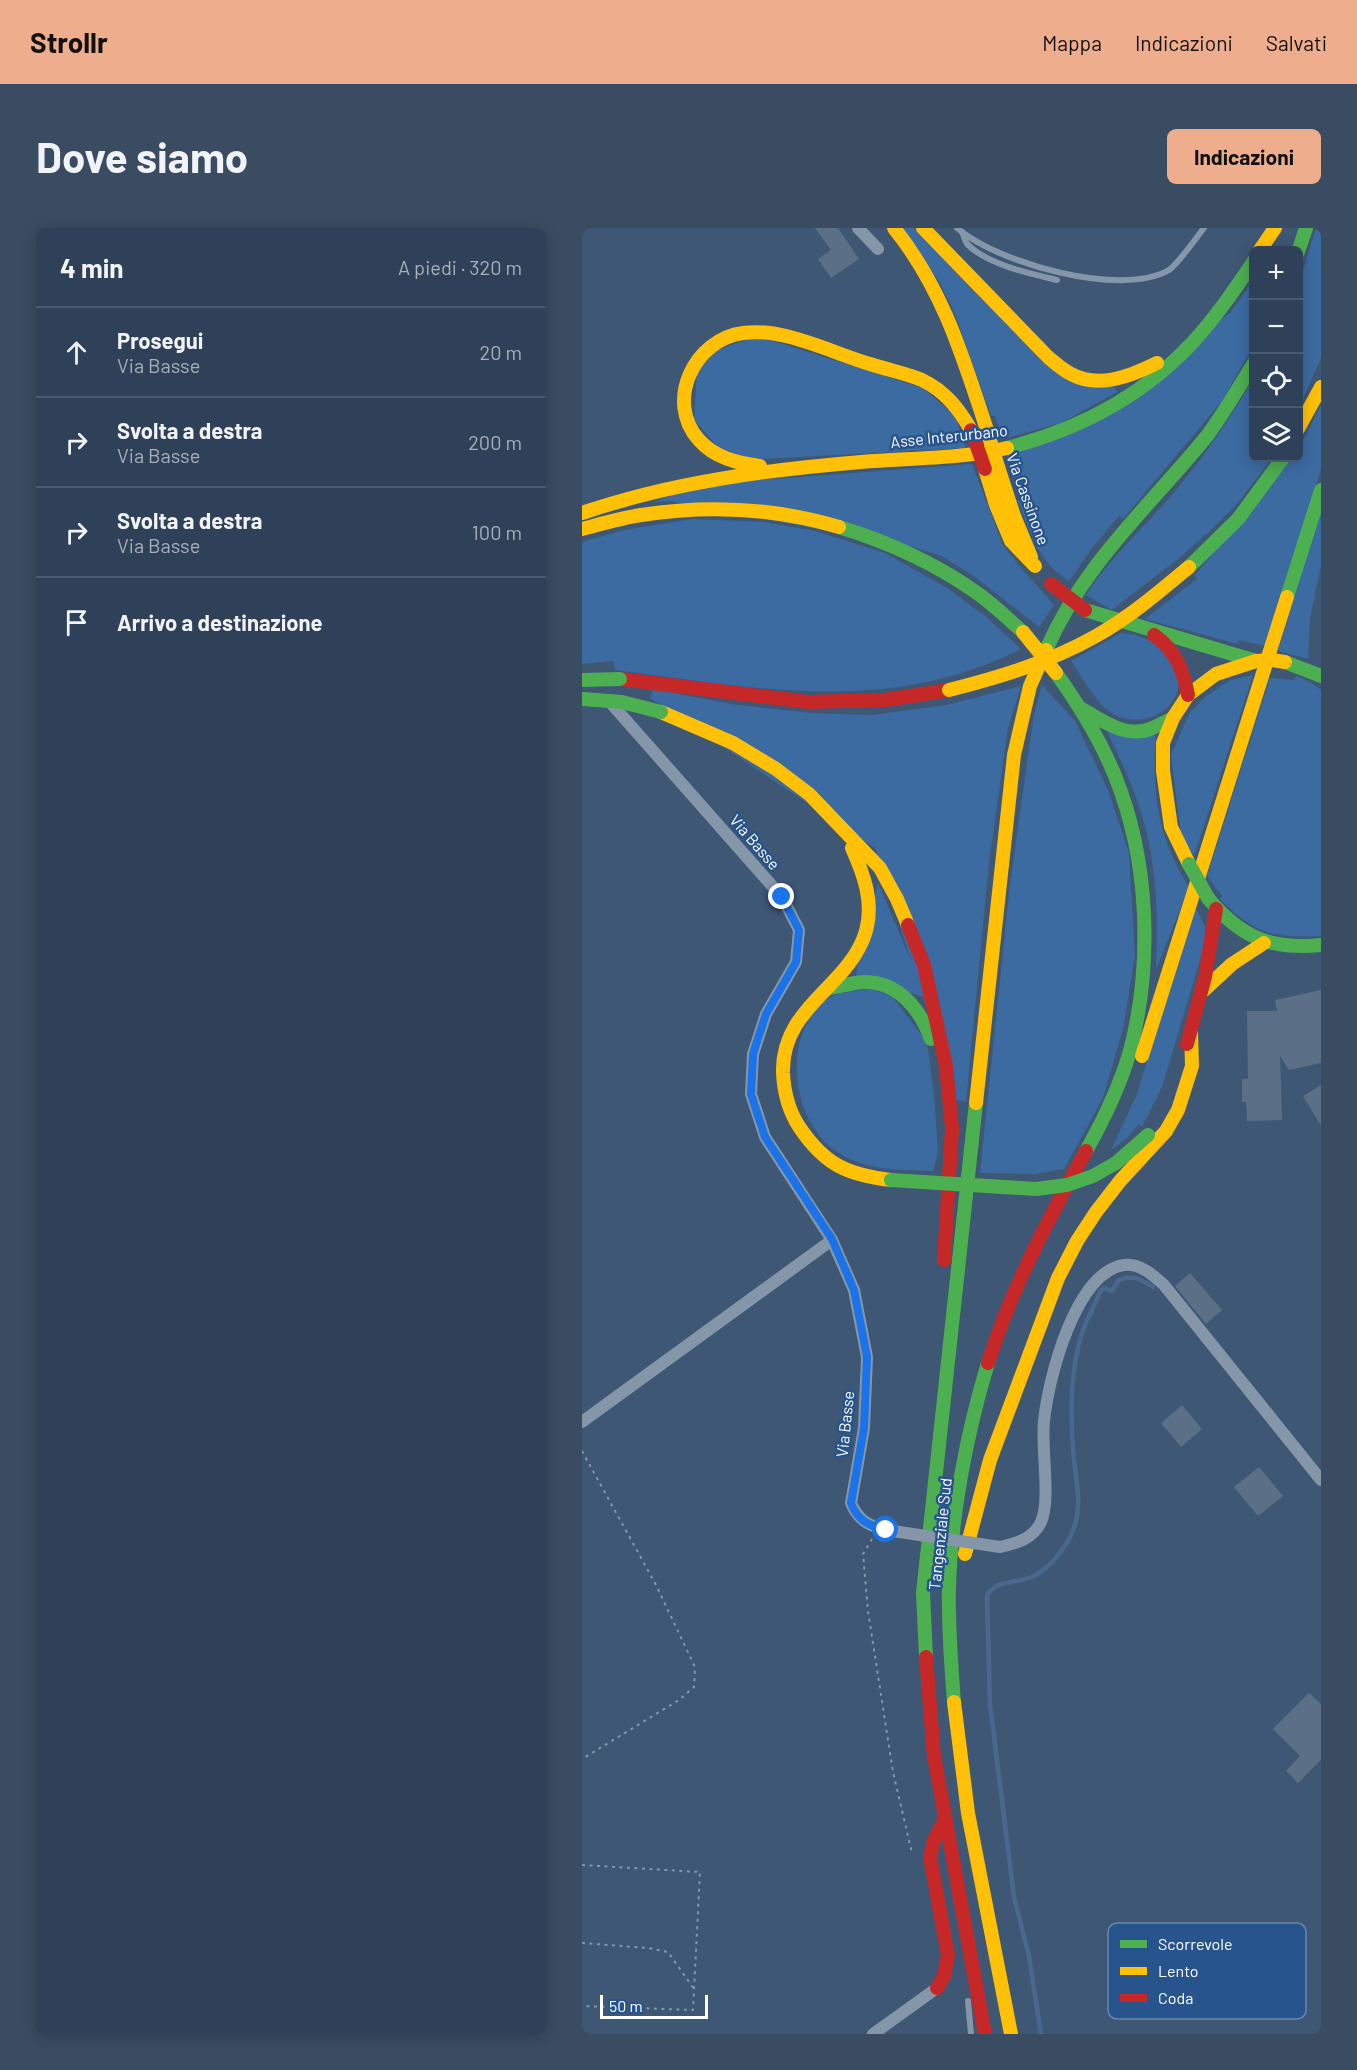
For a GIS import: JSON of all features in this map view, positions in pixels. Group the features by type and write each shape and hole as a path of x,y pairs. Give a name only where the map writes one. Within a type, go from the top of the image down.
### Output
{"main road":[{"name":"Via Cassinone","path":"894,228 932,284 947,316 987,430 996,505 1011,541 1051,584 1085,610 1256,661"},
{"path":"923,228 1048,357 1068,372 1083,379 1118,380 1139,372 1162,361 1211,318"},
{"path":"1263,246 1275,228"},
{"path":"1300,246 1305,228"},
{"name":"Asse Interurbano","path":"582,513 633,496 686,483 801,467 986,452 1022,444 1050,434 1105,410 1134,392 1181,354 1249,268"},
{"path":"801,467 733,462 713,452 699,440 688,420 684,394 691,371 708,347 730,335 762,332 793,339 931,383 959,409 992,468"},
{"path":"935,1467 1014,755 1030,686 1060,618 1098,561 1208,434 1249,371"},
{"path":"1303,421 1321,387"},
{"path":"582,680 620,679 808,702 886,700 949,690 995,678 1041,662 1115,624 1189,567 1238,519 1279,462"},
{"path":"1130,1093 1321,490"},
{"path":"582,529 636,515 678,510 743,509 777,512 812,520 851,530 907,550 971,588 999,609 1023,632 1082,709 1117,781 1140,868 1143,957 1140,1001 1133,1039 1119,1085 1098,1133"},
{"name":"Via Cassinone","path":"1144,629 1168,644 1177,655 1188,695"},
{"name":"Via Cassinone","path":"1321,676 1285,662 1272,660 1256,661 1216,674 1188,695 1173,718 1163,743 1165,797 1171,827 1212,903 1238,927 1264,943 1286,947 1321,945"},
{"path":"582,699 622,702 661,712 733,743 776,769 809,794 880,868 905,916 924,965 935,1008 950,1097 952,1128 943,1288 935,1366 935,1467"},
{"path":"1082,709 1119,729 1134,732 1147,730 1173,718"},
{"path":"841,825 866,878 870,902 868,921 861,945 846,966 796,1022 786,1048 783,1076 787,1102 798,1127 813,1147 845,1171 864,1176 891,1180 1036,1189 1066,1185 1093,1176 1116,1162 1148,1135 1163,1113 1204,990 1212,951 1212,903"},
{"path":"1204,990 1243,954 1264,943"},
{"path":"826,989 873,983 902,995 915,1006 931,1038 949,1167"},
{"path":"949,1581 962,1563 990,1460 1058,1278 1077,1241 1096,1212 1120,1181 1166,1131 1178,1110 1192,1066 1191,1031"},
{"path":"1098,1133 1118,1115"},
{"name":"Tangenziale Sud","path":"1011,2034 957,1739 949,1581 962,1474 972,1425 1002,1322 1044,1226 1098,1133"},
{"name":"Tangenziale Sud","path":"935,1467 923,1593 927,1684 934,1756 985,2034"},
{"path":"937,1988 944,1976 948,1955 930,1857 934,1840 945,1820"}],"street":[{"path":"858,228 879,249"},
{"name":"Via Basse","path":"582,671 782,897 799,930 796,962 766,1014 753,1054 751,1094 765,1137 832,1239 854,1290 867,1357 864,1428 851,1503 855,1515 864,1522 881,1529"},
{"path":"582,1422 832,1239"},
{"path":"881,1529 1000,1547 1018,1543 1034,1533 1041,1521 1045,1506 1044,1421 1057,1360 1069,1323 1093,1283 1108,1272 1124,1265 1137,1266 1151,1273 1164,1285 1321,1480"},
{"path":"873,2034 937,1988"}],"lane":[{"path":"959,230 1013,260 1046,269 1116,281 1150,276 1170,269 1204,228"},
{"path":"959,230 967,244 984,255 1022,273 1057,280"},
{"path":"945,1820 945,1854"},
{"path":"967,1997 971,2034"}],"path":[{"path":"582,1451 656,1585 695,1666 694,1687 679,1700 582,1759"},
{"path":"881,1529 863,1554 868,1611 893,1772 913,1860"},
{"path":"582,1865 700,1872 693,2010 582,2006"},
{"path":"582,1943 648,1947 668,1952 694,1989"}],"shaded area":[{"path":"900,228 914,228 1037,354 1115,388 1117,392 1061,423 1003,439 995,416 991,416 955,314 940,283"},
{"path":"1316,228 1321,228 1321,358 1303,399 1303,300 1303,271"},
{"path":"1249,287 1249,353 1222,401 1123,519 1119,516 1092,548 1069,581 1050,565 1037,546 1018,501 1022,497 1007,455 1075,431 1230,313"},
{"path":"757,336 923,388 955,416 966,448 762,459 725,455 694,420 697,372 717,350"},
{"path":"1249,386 1249,462 1269,462 1236,505 1178,559 1112,610 1086,595 1107,567 1197,464"},
{"path":"1321,405 1321,469 1264,646 1239,640 1238,644 1145,619 1197,579 1195,575 1289,462 1303,462 1303,440"},
{"path":"972,464 1003,545 1054,605 1039,627 975,577 942,556 913,547 670,501 653,502 704,484"},
{"path":"1321,508 1321,566 1310,618 1308,659 1278,651"},
{"path":"692,519 764,522 815,531 885,553 947,588 985,616 1021,649 971,670 921,683 871,690 770,689 615,670 613,661 582,664 582,542 624,530"},
{"path":"1121,633 1136,635 1168,648 1177,670 1179,683 1176,695 1170,705 1151,717 1129,719 1107,710 1092,693 1071,661"},
{"path":"1253,675 1194,856 1181,835 1171,755 1189,714 1205,697 1230,680"},
{"path":"1296,676 1321,690 1321,936 1290,936 1254,927 1220,899 1222,896 1207,876 1270,678 1294,680"},
{"path":"1042,685 1075,721 1108,790 1129,853 1135,956 1123,1029 1103,1098 1064,1169 1035,1174 980,1173 1010,884 1034,714"},
{"path":"1021,686 1008,728 989,863 966,1102 956,1100 875,848 650,698 653,689 731,704 811,713 871,715 946,705"},
{"path":"1107,731 1156,735 1155,776 1159,814 1170,850 1189,887 1156,970 1156,902 1149,844 1135,794"},
{"path":"878,883 927,998 856,978 858,961"},
{"path":"1195,907 1205,926 1206,940 1162,1087 1142,1127 1139,1124 1128,1137 1111,1150 1137,1094"},
{"path":"870,989 891,995 927,1042 938,1152 933,1171 884,1168 850,1159 824,1141 804,1108 797,1068 798,1049 804,1030 820,1004 826,999 844,993"}],"building":[{"path":"815,228 838,228 859,259 831,278 818,259 831,250"},
{"path":"1321,990 1321,1063 1289,1070 1280,1056 1282,1120 1247,1121 1246,1102 1242,1102 1242,1079 1248,1079 1247,1011 1277,1011 1275,1000"},
{"path":"1321,1085 1321,1126 1303,1096"},
{"path":"1190,1273 1222,1310 1206,1324 1175,1286"},
{"path":"1182,1405 1202,1429 1181,1447 1161,1423"},
{"path":"1259,1467 1283,1496 1258,1516 1234,1487"},
{"path":"1309,1693 1321,1704 1321,1760 1298,1783 1286,1771 1300,1756 1273,1729"}],"waterway":[{"path":"1041,2034 1029,1956 1014,1897 990,1704 987,1595 1001,1584 1026,1579 1039,1573 1060,1554 1070,1538 1078,1512 1072,1434 1072,1389 1083,1330 1103,1288 1112,1291 1119,1280 1128,1277 1153,1287"}],"traffic: fast":[{"path":"1300,246 1306,228"},
{"path":"1007,448 1083,421 1131,395 1153,379 1193,342 1225,303 1249,268"},
{"path":"1046,650 1061,619 1098,563 1207,436 1249,371"},
{"path":"1189,567 1238,519 1280,462"},
{"path":"1287,597 1321,490"},
{"path":"839,527 875,539 945,572 983,597 1023,632"},
{"path":"1085,610 1256,661"},
{"path":"1285,662 1321,676"},
{"path":"1056,673 1073,697 1103,749 1115,776 1135,842 1144,912 1142,983 1130,1051 1111,1102 1086,1151"},
{"path":"582,680 620,679"},
{"path":"583,699 622,702 661,712"},
{"path":"1082,709 1113,726 1138,732 1173,718"},
{"path":"1189,864 1208,898"},
{"path":"1208,898 1232,922 1257,938 1286,945 1321,945"},
{"path":"826,989 863,982 887,986 906,999 914,1008 921,1017 931,1039"},
{"path":"926,1657 923,1593 976,1103"},
{"path":"891,1180 1036,1189 1067,1185 1093,1176 1116,1163 1148,1135"},
{"path":"954,1702 950,1644 950,1560 961,1474 973,1417 988,1363"}],"traffic: slow":[{"path":"894,228 911,251 939,299 960,350 987,430"},
{"path":"923,228 1048,357 1068,372 1082,378 1104,381 1126,376 1157,363"},
{"path":"1263,246 1275,228"},
{"path":"760,466 727,459 705,446 689,424 684,408 685,391 690,374 699,359 711,347 726,338 743,333 758,332 791,337 922,380 951,401 971,430"},
{"path":"1303,420 1321,387"},
{"path":"987,430 998,467"},
{"path":"582,513 685,485 755,473 861,462 953,456 1007,448"},
{"path":"998,467 1014,516 1031,557"},
{"path":"985,469 996,505 1011,541 1035,566"},
{"path":"582,529 641,515 715,509 765,512 839,527"},
{"path":"949,690 1024,668 1079,645 1109,629 1189,567"},
{"path":"1142,1056 1287,597"},
{"path":"1023,632 1056,673"},
{"path":"976,1103 1014,755 1030,686 1046,650"},
{"path":"1189,864 1171,827 1163,771 1163,743 1173,718 1188,695 1216,674 1256,661"},
{"path":"1256,661 1285,662"},
{"path":"661,712 733,743 776,769 809,794 880,868 908,925"},
{"path":"852,848 864,878 868,899 866,931 846,968 804,1014 793,1031 785,1050 783,1073 788,1102 793,1115 809,1141 819,1151 828,1159 850,1171 891,1180"},
{"path":"1204,990 1232,964 1264,943"},
{"path":"965,1554 990,1460 1058,1278 1077,1241 1096,1212 1120,1181 1166,1131 1178,1110 1192,1066 1191,1031"},
{"path":"954,1702 968,1813 1011,2034"}],"traffic: jam":[{"path":"971,430 985,469"},
{"path":"1051,584 1085,610"},
{"path":"1154,635 1168,647 1177,661 1188,695"},
{"path":"620,679 808,702 886,700 949,690"},
{"path":"1187,1044 1205,977 1216,909"},
{"path":"908,925 924,965 946,1066 952,1128 944,1260"},
{"path":"988,1363 1020,1281 1086,1151"},
{"path":"926,1657 934,1756 985,2034"},
{"path":"937,1988 944,1976 948,1955 930,1857 934,1840 945,1819"}],"route":[{"path":"782,897 799,930 796,962 766,1014 753,1054 751,1094 765,1137 832,1239 854,1290 867,1357 864,1428 851,1503 855,1515 864,1522 886,1530"}]}
